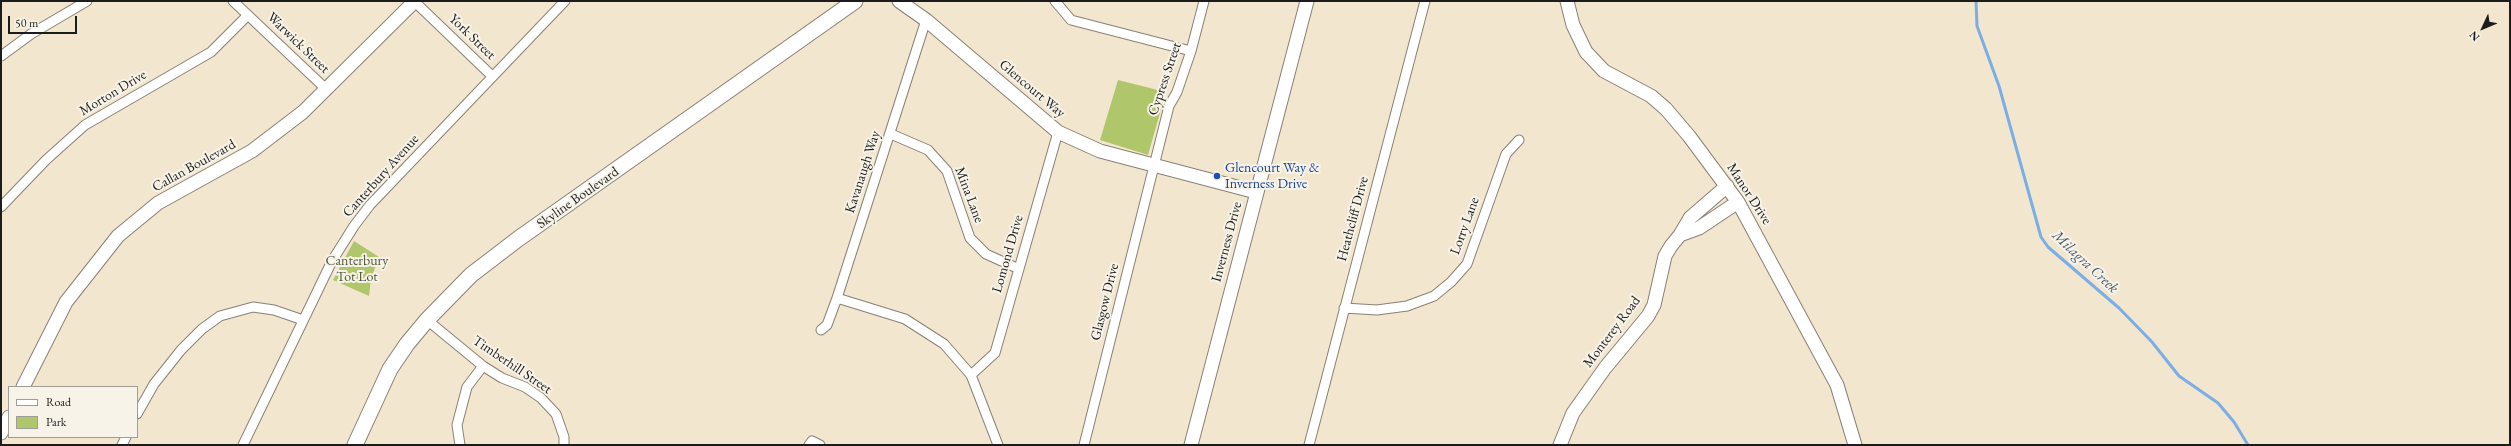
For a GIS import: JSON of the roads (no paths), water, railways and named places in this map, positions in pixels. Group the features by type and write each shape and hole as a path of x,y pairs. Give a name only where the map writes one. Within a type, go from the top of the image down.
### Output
{"main road":[{"name":"Skyline Boulevard","path":"355,445 390,369 426,320 465,281 494,256 855,1"}],"street":[{"path":"1,56 72,4 87,1"},
{"name":"Warwick Street","path":"234,1 326,89"},
{"name":"York Street","path":"415,1 492,76"},
{"name":"Callan Boulevard","path":"23,386 55,321 66,302 118,236 158,203 252,151 303,112 415,1"},
{"name":"Canterbury Avenue","path":"243,445 332,262 354,226 370,205 564,1"},
{"name":"Glencourt Way","path":"899,1 926,20 1058,132 1100,151 1256,192"},
{"path":"1055,1 1071,20 1190,51"},
{"name":"Cypress Street","path":"1153,166 1169,106 1177,92 1204,1"},
{"name":"Inverness Drive","path":"1191,445 1307,1"},
{"name":"Heathcliff Drive","path":"1309,445 1424,1"},
{"name":"Manor Drive","path":"1567,1 1579,40 1590,57 1604,70 1651,96 1666,109 1738,202 1837,385 1855,445"},
{"name":"Morton Drive","path":"1,207 46,160 85,125 211,52 248,15"},
{"name":"Kavanaugh Way","path":"821,330 827,324 837,298 891,134 926,20"},
{"name":"Lomond Drive","path":"971,375 995,353 1058,132"},
{"name":"Mina Lane","path":"891,134 928,150 947,171 970,238 986,254 1019,269"},
{"name":"Lorry Lane","path":"1344,308 1377,310 1407,306 1434,296 1452,282 1467,264 1506,154 1520,140"},
{"name":"Glasgow Drive","path":"1084,445 1153,166"},
{"name":"Monterey Road","path":"1560,445 1574,413 1605,368 1648,316 1654,304 1665,256 1680,236 1690,218 1727,186"},
{"path":"1680,236 1699,228 1738,202"},
{"path":"837,298 905,319 944,344 971,375 998,445"},
{"path":"138,412 151,389 181,350 202,328 220,316 253,307 274,310 303,320"},
{"name":"Timberhill Street","path":"426,320 483,366 502,378 525,387 541,398 556,414 564,445"},
{"path":"460,445 457,425 467,387 483,366"},
{"path":"1,433 8,419"}],"waterway":[{"name":"Milagra Creek","path":"1976,1 1977,26 1999,86 2041,237 2048,247 2119,308 2152,342 2179,376 2218,403 2234,422 2248,445"}],"place":[{"name":"Glencourt Way & Inverness Drive","path":"1217,176"}],"park label":[{"name":"Canterbury Tot Lot","path":"357,270"}]}
